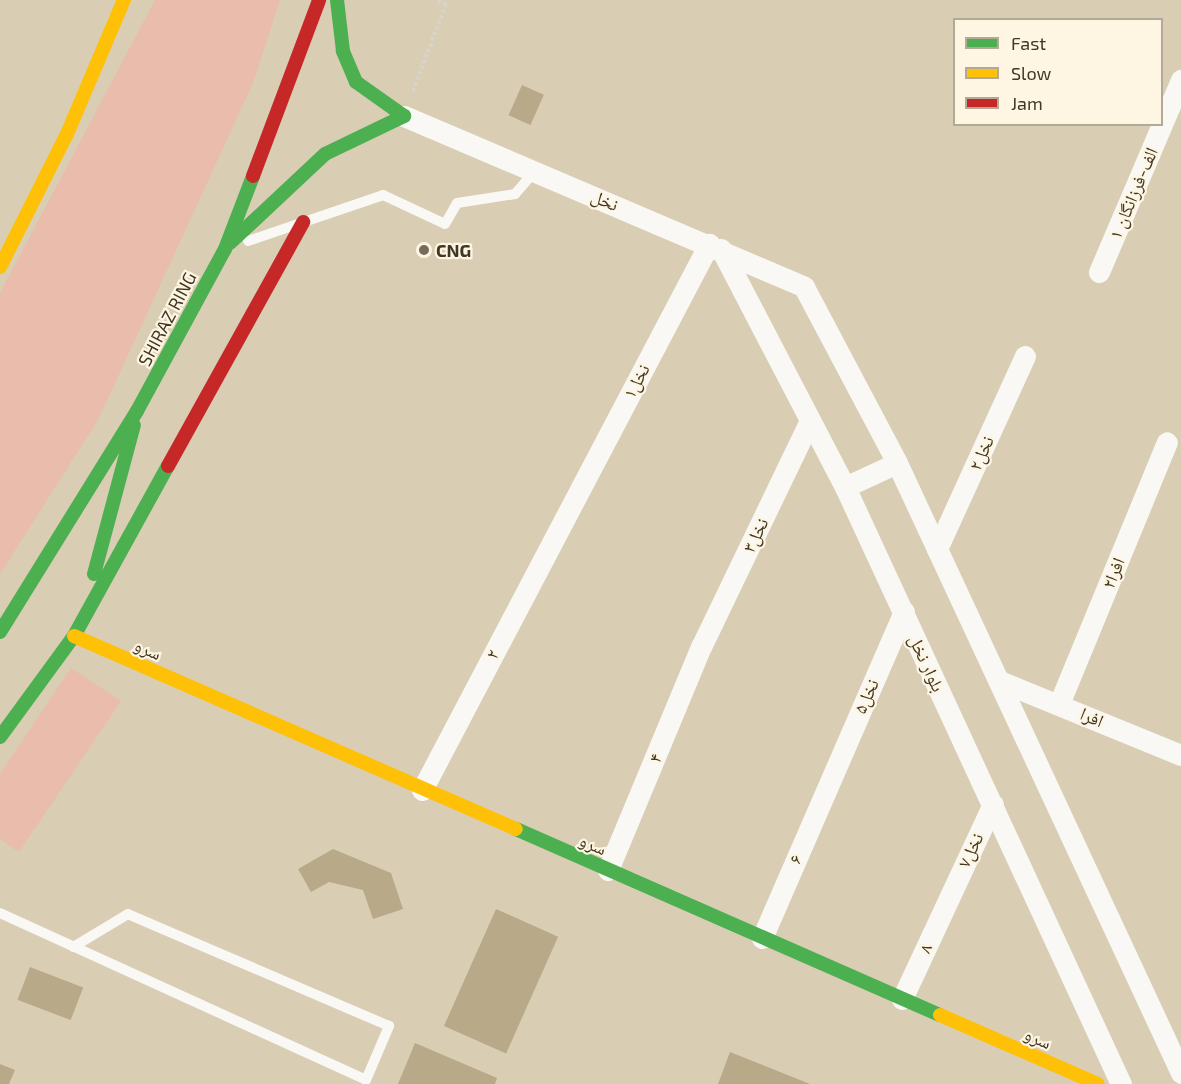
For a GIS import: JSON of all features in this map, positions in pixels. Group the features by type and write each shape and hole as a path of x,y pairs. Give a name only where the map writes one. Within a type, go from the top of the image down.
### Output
{"main road":[{"path":"0,267 67,134 124,0"},
{"name":"SHIRAZ RING","path":"0,632 137,411 225,249 319,0"},
{"path":"225,249 325,154 404,116 356,82 343,51 337,0"},
{"path":"0,737 74,636 303,222"},
{"path":"74,636 112,518 137,411"},
{"name":"سرو","path":"74,636 1098,1084"}],"street":[{"name":"۱ الف-فرزانگان","path":"1163,123 1181,80"},
{"name":"نخل","path":"404,116 804,287 897,462"},
{"name":"۱ الف-فرزانگان","path":"1100,272 1162,126"},
{"name":"بلوار نخل","path":"715,247 845,487 1120,1084"},
{"name":"نخل۱","path":"562,518 715,247"},
{"name":"نخل۲","path":"937,549 1025,357"},
{"name":"نخل۳","path":"701,647 810,423"},
{"name":"۲افرا","path":"1059,704 1167,442"},
{"path":"845,487 897,462 1002,682 1181,1073"},
{"name":"۲","path":"422,790 562,518"},
{"name":"نخل۵","path":"828,781 904,612"},
{"name":"۴","path":"608,870 701,647"},
{"name":"افرا","path":"1002,682 1181,755"},
{"name":"۶","path":"762,938 828,781"},
{"name":"نخل۷","path":"947,896 993,804"},
{"name":"۸","path":"902,999 947,896"}],"lane":[{"path":"225,249 383,195 444,224 457,203 515,194 535,171"},
{"path":"0,913 73,947 366,1080 390,1026 128,914 73,947"}],"path":[{"path":"426,59 446,4 436,0"}],"shaded area":[{"path":"155,0 280,0 253,83 99,418 0,574 0,293"},
{"path":"71,668 121,701 19,852 0,839 0,774"}],"building":[{"path":"522,85 544,95 531,125 509,115"},
{"path":"333,849 391,873 403,909 373,919 363,890 329,882 311,892 298,869"},
{"path":"496,909 558,937 506,1054 444,1026"},
{"path":"30,967 83,987 71,1020 17,1000"},
{"path":"415,1043 497,1078 495,1084 398,1084"},
{"path":"730,1052 810,1084 718,1084"},
{"path":"0,1064 15,1070 9,1084 0,1084"}],"traffic: fast":[{"path":"230,243 325,154 404,116 356,82 343,51 337,0"},
{"path":"0,632 137,411 225,249 253,176"},
{"path":"94,574 134,425"},
{"path":"0,737 74,636 168,466"},
{"path":"516,829 940,1015"}],"traffic: slow":[{"path":"0,267 67,134 124,0"},
{"path":"74,636 516,829"},
{"path":"940,1015 1098,1084"}],"traffic: jam":[{"path":"253,176 319,0"},
{"path":"168,466 303,222"}],"place":[{"name":"CNG","path":"424,250"}]}
